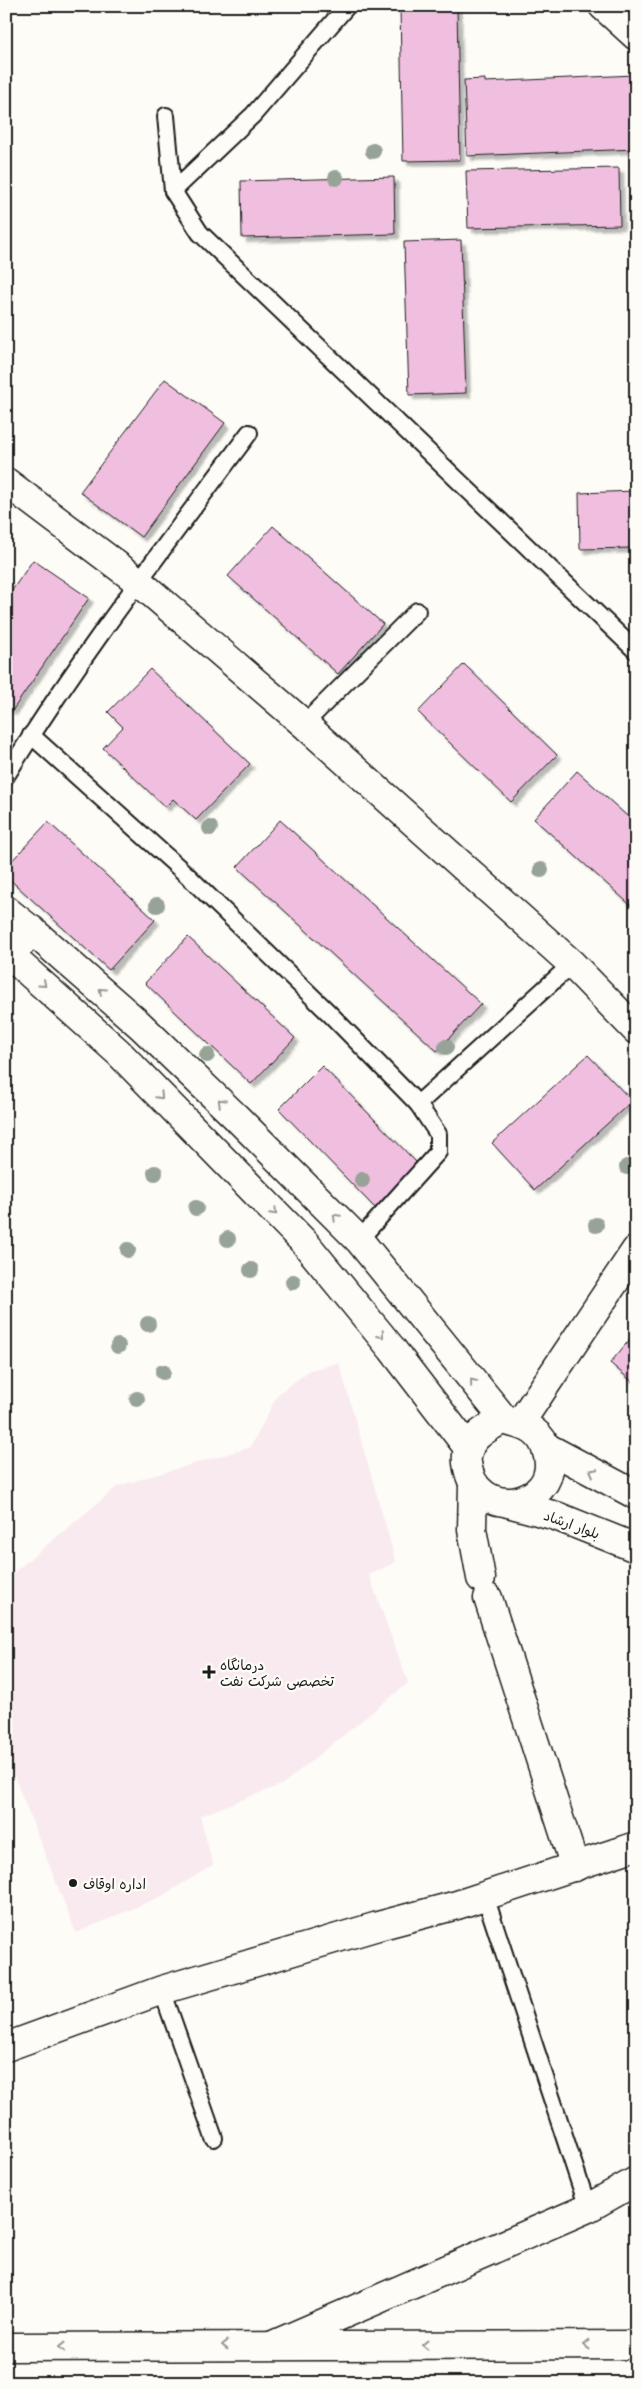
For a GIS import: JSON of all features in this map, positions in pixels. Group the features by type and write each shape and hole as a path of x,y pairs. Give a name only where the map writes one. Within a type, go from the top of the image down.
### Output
{"street":[{"path":"603,6 636,36"},
{"path":"6,482 139,582 304,724 572,964 636,1030"},
{"path":"6,910 32,930 154,1038 237,1118 359,1240 512,1421 540,1436 546,1447 549,1460 548,1473 542,1485 533,1495 521,1501 508,1503 494,1501 473,1484"},
{"path":"32,930 8,956 118,1052 305,1243 392,1349 469,1449"},
{"path":"575,1867 484,1588 472,1529 473,1484 467,1458 469,1449 485,1429 512,1421 636,1250"},
{"path":"546,1447 636,1495"},
{"name":"بلوار ارشاد","path":"508,1503 556,1516 636,1548"},
{"path":"6,2047 162,1990 485,1896 636,1846"},
{"path":"273,2345 588,2208 636,2181"},
{"path":"6,2347 273,2345 636,2346"}],"lane":[{"path":"173,190 253,115 347,6"},
{"path":"166,116 173,190 200,233 636,651"},
{"path":"6,776 31,736 139,582 249,433"},
{"path":"304,724 417,611"},
{"path":"31,736 187,875 329,1013 418,1104 438,1134 438,1152 359,1240"},
{"path":"418,1104 572,964"},
{"path":"485,1896 588,2208"},
{"path":"162,1990 214,2138"}],"shaded area":[{"path":"339,1363 396,1562 369,1575 408,1683 283,1784 200,1816 213,1865 162,1896 76,1933 6,1755 6,1579 118,1486 251,1447 278,1394 310,1370"}],"building":[{"path":"457,7 460,160 403,161 400,9"},
{"path":"634,75 636,149 467,156 464,80 485,79 485,82"},
{"path":"619,168 620,225 468,228 466,171"},
{"path":"394,177 395,234 242,238 241,181"},
{"path":"461,240 466,393 409,395 404,242"},
{"path":"165,379 225,423 141,537 80,492"},
{"path":"636,491 636,548 580,549 579,493"},
{"path":"273,526 383,624 338,674 228,576"},
{"path":"33,560 89,598 12,711 6,708 6,599"},
{"path":"464,664 557,755 511,802 418,712"},
{"path":"150,669 250,764 196,820 173,799 165,807 103,748 123,727 108,712"},
{"path":"577,771 636,824 636,910 534,819"},
{"path":"280,820 481,1004 437,1051 237,867"},
{"path":"48,822 155,920 109,970 6,876 6,867"},
{"path":"188,937 295,1038 251,1084 145,983"},
{"path":"588,1055 632,1101 535,1190 492,1143"},
{"path":"322,1066 419,1165 375,1208 279,1109"},
{"path":"631,1338 636,1341 635,1384 610,1363"}],"place":[{"name":"درمانگاه تخصصی شرکت نفت","path":"209,1672"},
{"name":"اداره اوقاف","path":"73,1883"}]}
